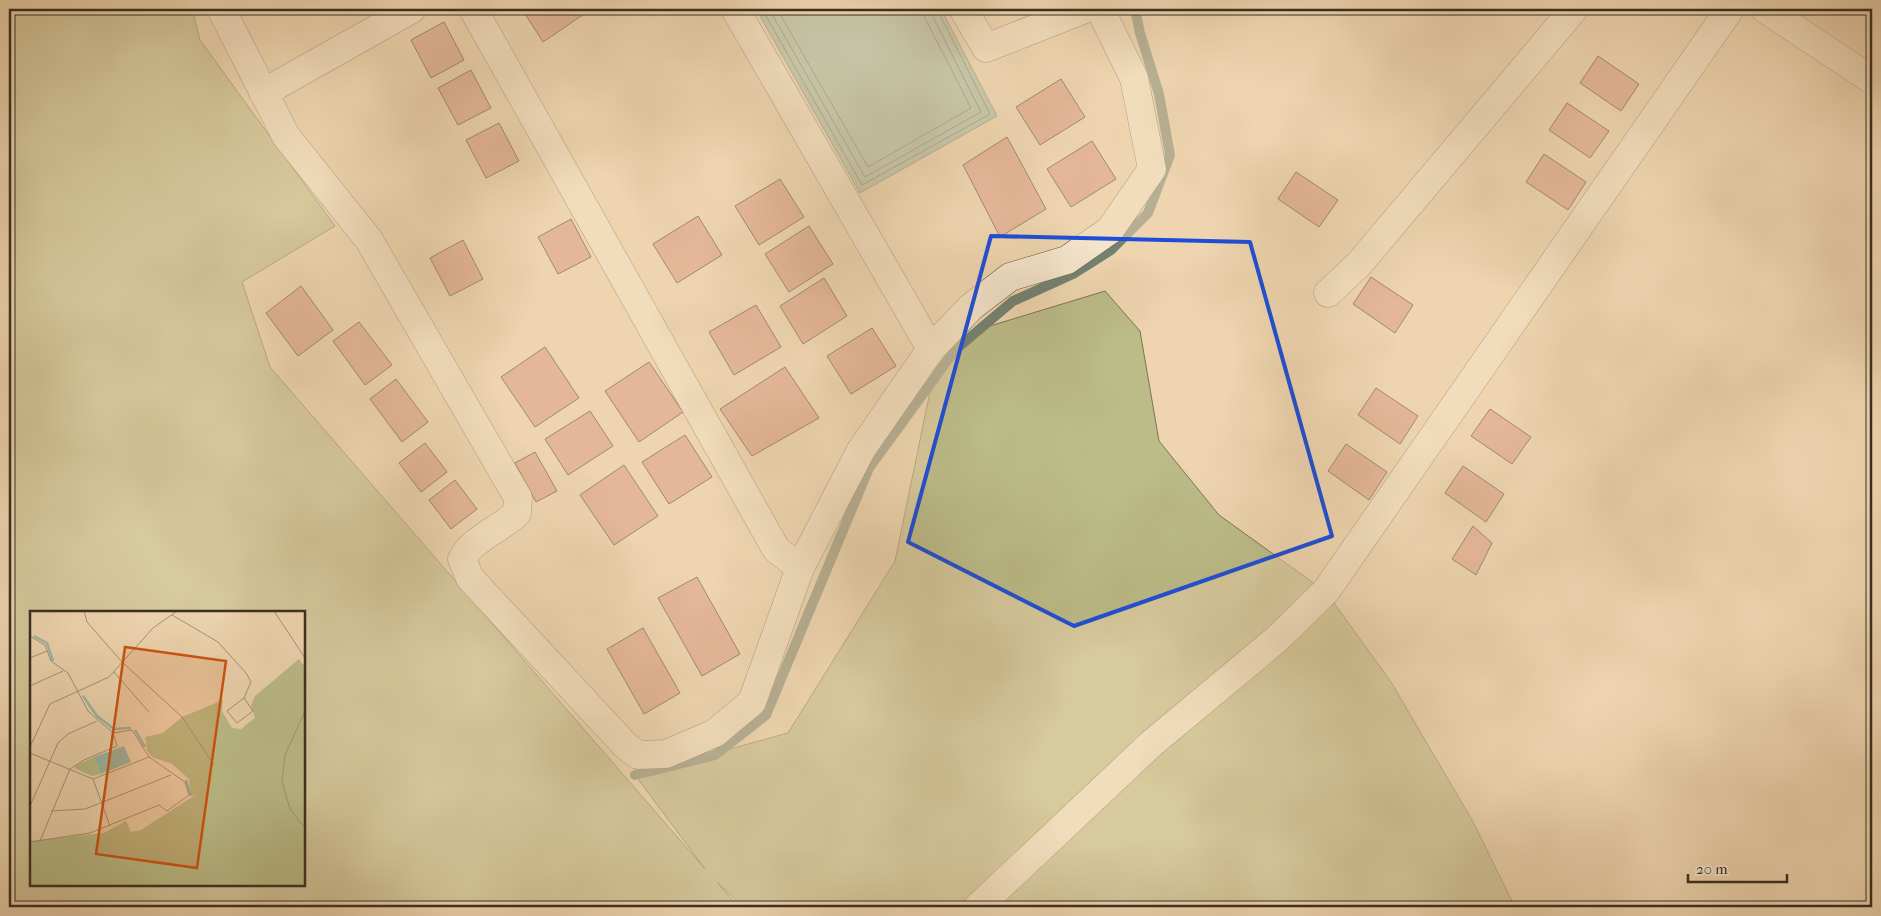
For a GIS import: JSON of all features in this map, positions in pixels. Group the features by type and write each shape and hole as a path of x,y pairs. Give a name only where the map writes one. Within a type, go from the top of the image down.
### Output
{"street":[{"path":"221,9 286,136 369,240 518,498 517,513 466,551 462,560 470,578 626,746 638,755 666,754 715,732 752,702 800,568 861,450 931,349 971,307 1010,277 1067,260 1110,230 1152,169 1134,78 1100,9"},
{"path":"263,93 412,9"},
{"path":"473,9 776,549 800,568"},
{"path":"735,9 931,349"},
{"path":"963,9 986,48 1085,9"},
{"path":"1328,293 1359,264 1574,9"},
{"path":"978,907 1151,744 1277,639 1326,592 1730,9"},
{"path":"1765,9 1872,80"}],"highlighted area":[{"path":"991,236 1250,242 1332,536 1074,626 908,542"}],"green space":[{"path":"9,9 192,9 200,40 335,226 242,282 270,367 705,869 635,775 788,733 895,561 932,382 980,329 1105,291 1140,331 1159,441 1219,515 1326,592 1391,682 1472,820 1515,907 743,907 717,882 738,907 9,907"}],"water":[{"path":"756,9 941,9 997,116 860,193"}],"building":[{"path":"522,9 585,9 587,12 543,42"},
{"path":"444,22 464,60 431,78 411,40"},
{"path":"1598,56 1639,84 1621,111 1580,83"},
{"path":"471,70 491,108 458,125 438,88"},
{"path":"1061,79 1085,117 1040,145 1016,107"},
{"path":"1567,103 1609,131 1590,158 1549,130"},
{"path":"499,123 519,161 486,178 466,140"},
{"path":"1007,137 1046,209 1000,237 963,165"},
{"path":"1092,141 1116,179 1071,207 1047,169"},
{"path":"1544,154 1586,182 1568,210 1526,182"},
{"path":"1296,172 1338,200 1319,227 1278,199"},
{"path":"780,179 804,217 759,245 735,206"},
{"path":"698,216 722,255 677,283 653,244"},
{"path":"571,219 591,257 558,274 538,237"},
{"path":"809,226 833,264 789,292 765,254"},
{"path":"463,240 483,279 450,296 430,258"},
{"path":"1371,277 1413,305 1395,333 1353,304"},
{"path":"824,278 847,316 803,344 780,306"},
{"path":"301,286 333,330 298,356 266,313"},
{"path":"756,305 781,347 734,375 709,332"},
{"path":"359,322 392,365 365,385 333,341"},
{"path":"872,328 896,366 851,394 827,356"},
{"path":"545,347 579,398 535,427 501,377"},
{"path":"649,362 683,412 639,442 605,391"},
{"path":"785,367 819,418 752,456 720,409"},
{"path":"396,379 428,422 402,442 370,399"},
{"path":"1376,388 1418,416 1400,444 1358,415"},
{"path":"1490,409 1531,437 1512,464 1471,436"},
{"path":"590,411 613,446 568,475 545,439"},
{"path":"685,435 712,477 669,504 642,462"},
{"path":"425,443 447,472 421,492 399,463"},
{"path":"1346,444 1387,472 1369,500 1328,471"},
{"path":"535,452 557,491 536,502 515,463"},
{"path":"624,465 658,516 614,545 580,495"},
{"path":"1463,466 1504,494 1486,522 1445,493"},
{"path":"455,480 477,509 451,529 429,500"},
{"path":"1473,526 1492,543 1476,575 1452,559"},
{"path":"697,577 740,654 702,676 658,598"},
{"path":"643,628 680,693 644,714 607,649"}],"waterway":[{"path":"635,775 715,755 766,715 869,468 955,350 1013,301 1073,274 1111,250 1148,213 1170,155 1159,94 1140,33 1135,9"}]}
